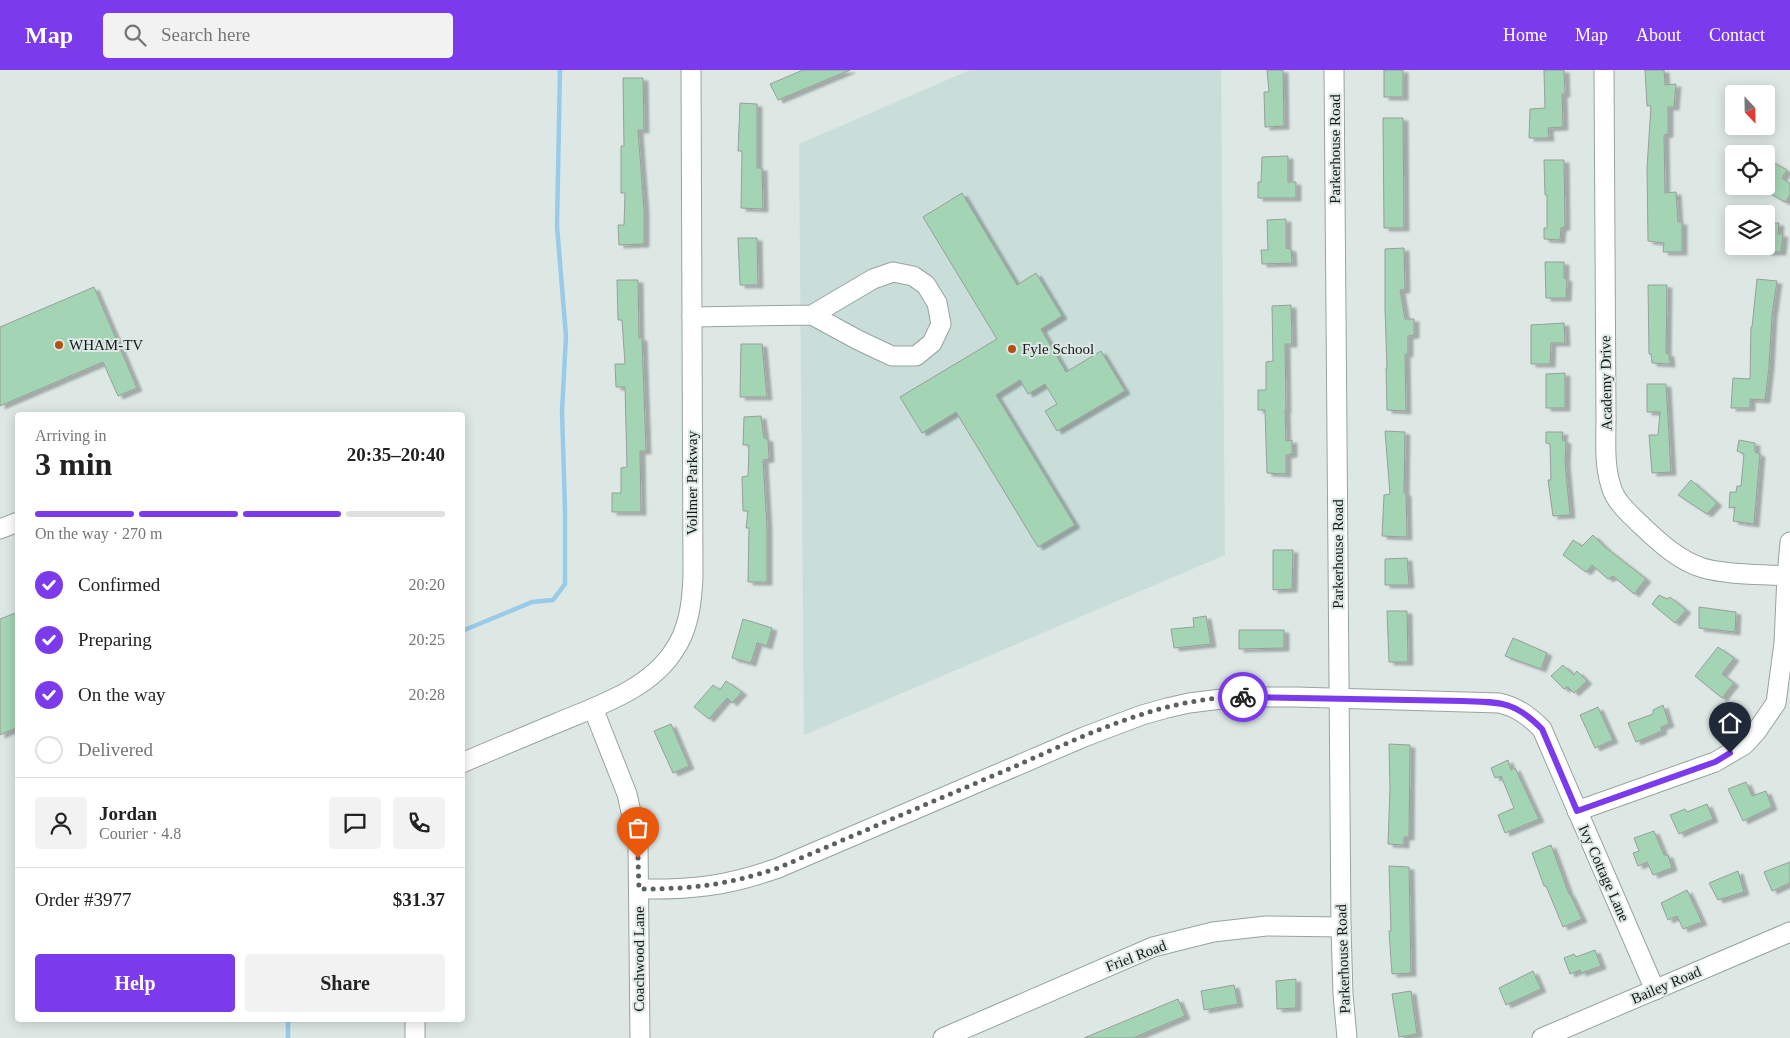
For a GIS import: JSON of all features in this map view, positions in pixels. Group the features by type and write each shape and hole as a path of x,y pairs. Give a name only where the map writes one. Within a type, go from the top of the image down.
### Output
{"street":[{"name":"Vollmer Parkway","path":"465,762 593,708 644,681 661,667 674,652 689,616 693,576 691,70"},
{"name":"Parkerhouse Road","path":"1334,70 1341,927 1346,1038"},
{"name":"Academy Drive","path":"1604,70 1606,434 1608,472 1611,488 1631,516 1657,540 1684,560 1703,568 1786,576"},
{"path":"692,317 812,315 892,356 916,356 932,343 941,324 937,304 926,285 913,276 893,272 873,279 812,315"},
{"path":"0,529 15,523"},
{"path":"1577,811 1715,762 1744,745 1756,732 1776,703 1784,643 1786,576 1790,542"},
{"name":"Ivy Cottage Lane","path":"639,889 679,889 711,886 756,876 1084,736 1158,710 1189,702 1238,697 1486,702 1514,707 1542,729 1655,990"},
{"name":"Coachwood Lane","path":"593,708 627,794 638,843 640,1038"},
{"name":"Friel Road","path":"943,1038 1162,945 1213,932 1266,926 1341,927"},
{"name":"Bailey Road","path":"1542,1038 1790,932"},
{"path":"415,1022 415,1038"}],"shaded area":[{"name":"Fyle School","path":"970,70 1221,70 1225,555 804,735 799,144"}],"building":[{"path":"803,70 850,70 778,100 770,84"},
{"path":"1267,70 1283,70 1284,126 1265,127 1264,92 1269,92"},
{"path":"1384,70 1403,70 1403,97 1384,97"},
{"path":"1544,70 1564,70 1565,94 1562,94 1563,127 1548,128 1549,138 1529,138 1530,109 1545,108"},
{"path":"1645,70 1664,70 1665,85 1676,84 1674,107 1668,107 1668,134 1664,135 1665,193 1676,192 1678,222 1682,222 1682,252 1663,252 1664,243 1648,241 1647,168 1651,106 1647,106"},
{"path":"623,78 643,78 644,130 638,130 644,210 644,244 619,245 618,225 624,225 625,193 621,193 621,146 624,146"},
{"path":"740,103 757,104 757,168 762,168 763,209 741,208 742,151 738,151"},
{"path":"1383,118 1403,118 1404,228 1384,228"},
{"path":"1288,156 1288,182 1296,182 1296,198 1258,198 1258,182 1261,182 1262,157"},
{"path":"1544,160 1564,160 1565,227 1561,228 1560,240 1544,239 1544,228 1547,228 1547,195 1545,195"},
{"path":"1775,163 1787,170 1782,178 1790,184 1790,195 1785,202 1773,195 1775,195"},
{"path":"962,193 1017,285 1036,273 1062,316 1041,329 1066,372 1101,351 1125,391 1057,431 1045,411 1057,404 1045,384 1028,394 1020,380 996,395 1075,525 1038,547 956,412 922,433 900,397 997,339 923,217"},
{"path":"1286,219 1286,248 1291,249 1292,263 1262,264 1261,250 1268,250 1267,220"},
{"path":"1775,223 1779,223 1778,234 1783,234 1781,252 1775,252"},
{"path":"738,238 757,238 758,285 740,285"},
{"path":"1404,248 1405,290 1400,290 1405,319 1414,319 1414,335 1408,336 1408,354 1405,354 1406,411 1387,410 1385,309 1385,249"},
{"path":"1545,262 1564,262 1564,278 1567,279 1566,298 1546,298"},
{"path":"1757,279 1777,281 1772,315 1765,400 1750,399 1750,408 1731,408 1733,378 1750,379 1751,327"},
{"path":"617,280 638,280 639,338 642,338 646,451 640,451 641,512 612,512 612,493 621,493 621,468 627,467 625,387 616,387 615,364 625,364 622,320 618,320"},
{"path":"1648,285 1667,285 1666,353 1669,354 1670,364 1652,363 1651,354 1649,354"},
{"name":"WHAM-TV","path":"94,287 137,388 118,396 103,362 0,406 0,327"},
{"path":"1291,305 1292,344 1285,344 1285,410 1286,441 1292,440 1292,454 1286,455 1286,474 1267,473 1265,410 1258,410 1258,390 1266,390 1266,362 1273,361 1272,306"},
{"path":"1564,323 1565,343 1551,343 1550,364 1531,364 1531,325"},
{"path":"741,344 762,344 767,397 740,397"},
{"path":"1565,373 1565,408 1546,408 1546,374"},
{"path":"1647,384 1666,384 1671,472 1652,473 1649,435 1658,435 1660,412 1647,412"},
{"path":"761,416 764,438 768,439 769,459 763,460 767,527 767,582 748,582 749,528 746,528 748,511 743,511 742,477 748,476 749,445 743,445 744,417"},
{"path":"1385,431 1405,432 1404,493 1406,493 1407,537 1382,536 1384,495 1390,494"},
{"path":"1546,432 1563,432 1562,440 1566,441 1565,462 1570,515 1553,516 1548,480 1551,480 1550,444 1546,443"},
{"path":"1739,440 1755,443 1755,452 1760,454 1754,524 1733,521 1735,507 1729,508 1730,492 1736,492 1737,486 1741,486 1744,454 1737,451"},
{"path":"1691,480 1717,503 1707,514 1678,495"},
{"path":"1593,535 1606,548 1646,579 1634,594 1613,576 1608,579 1592,565 1586,572 1563,555 1573,540 1582,546"},
{"path":"1273,550 1293,550 1292,589 1273,590"},
{"path":"1407,558 1409,585 1385,585 1385,559"},
{"path":"1659,595 1667,599 1670,597 1686,610 1675,623 1652,604"},
{"path":"1699,607 1736,612 1735,632 1699,628"},
{"path":"1387,611 1407,611 1408,662 1389,662"},
{"path":"15,613 15,728 0,735 0,619"},
{"path":"1206,616 1211,644 1174,648 1171,629 1194,627 1193,618"},
{"path":"743,619 772,628 767,646 757,643 751,663 732,658"},
{"path":"1239,630 1284,630 1284,648 1239,649"},
{"path":"1513,638 1547,653 1541,669 1505,656"},
{"path":"1718,647 1734,658 1722,674 1734,683 1722,698 1695,676"},
{"path":"1563,665 1574,675 1577,671 1587,681 1574,693 1568,687 1564,689 1551,676"},
{"path":"726,681 742,692 732,703 727,698 709,719 694,707 713,685 720,690"},
{"path":"1663,705 1669,724 1661,727 1662,731 1636,742 1628,723 1653,714 1653,710"},
{"path":"1598,707 1613,740 1595,748 1580,715"},
{"path":"671,724 689,766 673,773 654,731"},
{"path":"1389,744 1410,745 1409,837 1404,837 1404,845 1388,844"},
{"path":"1508,760 1511,770 1515,768 1539,819 1505,833 1498,815 1514,808 1501,776 1495,778 1491,768"},
{"path":"1746,782 1752,796 1766,791 1772,807 1743,821 1728,789"},
{"path":"1707,804 1713,819 1679,834 1670,815 1685,809 1687,812"},
{"path":"1654,831 1664,855 1668,855 1672,868 1653,875 1647,862 1638,866 1633,853 1639,851 1634,838"},
{"path":"1551,845 1569,894 1582,919 1563,927 1546,886 1544,886 1532,853"},
{"path":"1790,862 1790,883 1772,891 1764,872"},
{"path":"1389,866 1409,867 1411,973 1392,974 1389,931 1391,931"},
{"path":"1738,871 1744,892 1718,900 1709,883"},
{"path":"1687,890 1702,922 1683,929 1677,916 1668,920 1661,903"},
{"path":"1595,950 1601,966 1581,973 1580,970 1570,974 1564,958 1574,954 1576,957"},
{"path":"1533,971 1541,989 1506,1005 1499,988"},
{"path":"1296,979 1296,1008 1277,1009 1276,981"},
{"path":"1234,985 1238,1004 1204,1010 1201,991"},
{"path":"1411,991 1417,1034 1399,1037 1392,994"},
{"path":"1178,999 1185,1016 1133,1038 1084,1038"}],"waterway":[{"path":"465,630 532,602 553,600 565,584 562,411 566,336 557,226 560,70"},
{"path":"288,1022 288,1038"}],"way so far":[{"path":"638,858 639,889 679,889 711,886 756,876 1084,736 1142,715 1189,702 1243,697"}],"place":[{"name":"WHAM-TV","path":"59,345"},
{"name":"Fyle School","path":"1012,349"}],"route":[{"path":"1243,697 1296,696 1463,701 1499,703 1514,707 1542,729 1577,811 1715,762 1730,753"}]}
